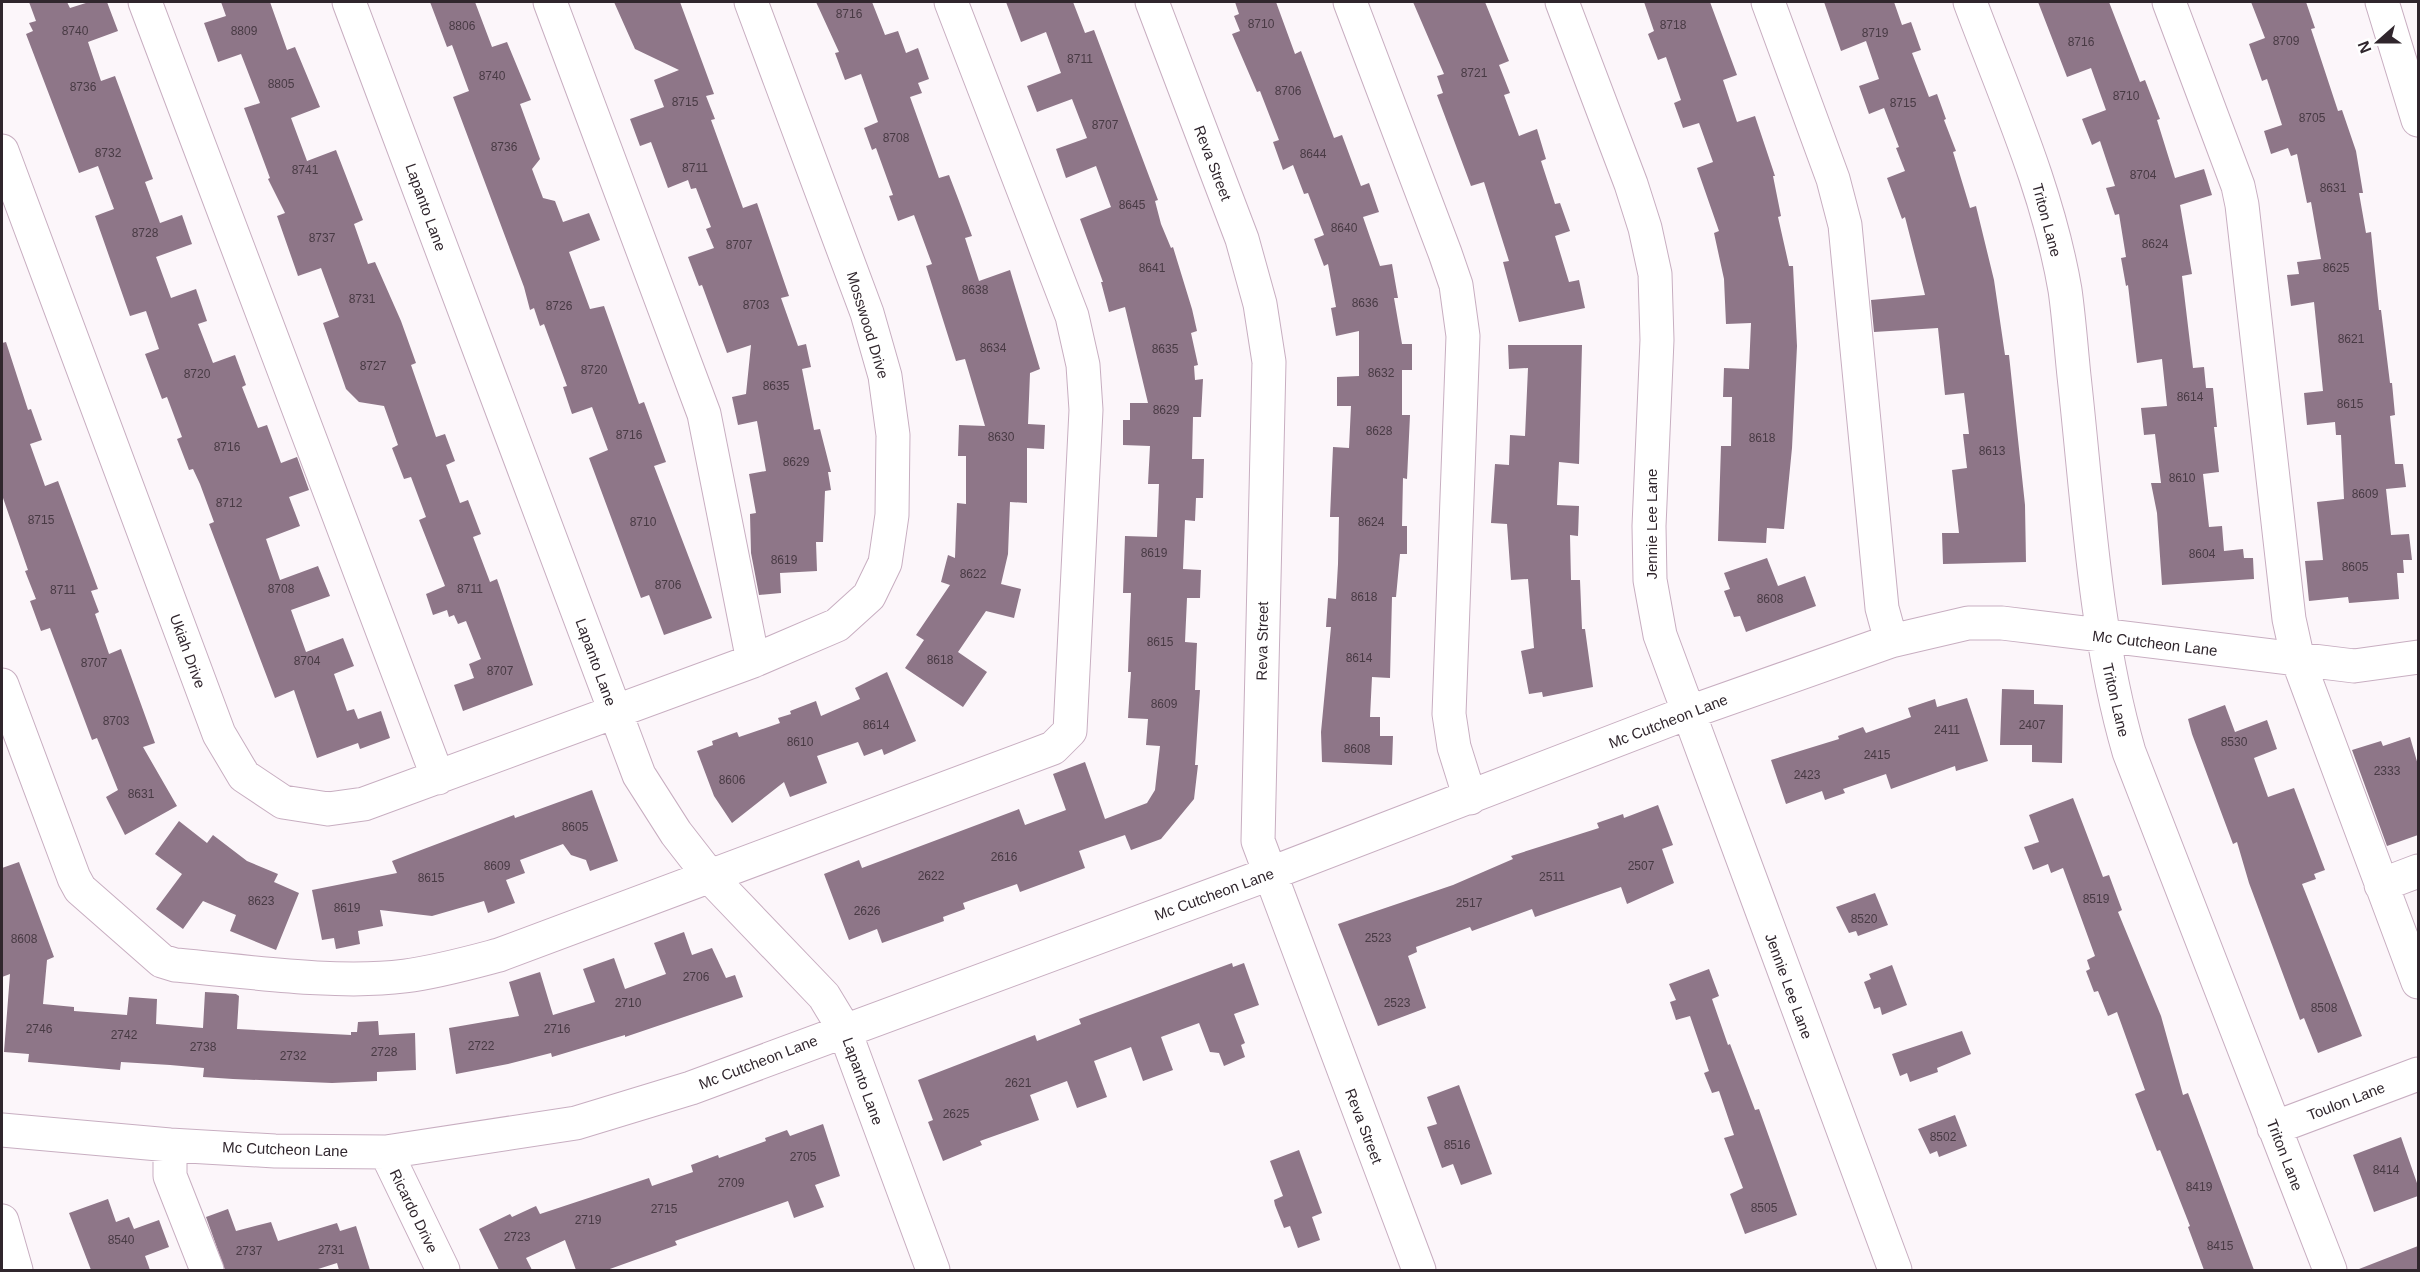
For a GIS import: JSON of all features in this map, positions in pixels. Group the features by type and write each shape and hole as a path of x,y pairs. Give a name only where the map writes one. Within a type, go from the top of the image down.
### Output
{"street":[{"path":"145,2 438,778"},
{"name":"Lapanto Lane","path":"349,2 639,775 676,833 711,878 824,996 844,1029 933,1270"},
{"path":"550,2 704,414 753,661"},
{"name":"Mosswood Drive","path":"614,712 753,661 837,625 869,596 885,563 892,515 892,435 885,376 867,313 751,2"},
{"path":"2,685 80,889 162,961 175,965 353,978 404,976 500,955 711,878 1053,748 1070,730 1086,410 1083,365 1072,316 951,2"},
{"name":"Reva Street","path":"1152,2 1242,239 1260,304 1269,362 1258,841 1419,1270"},
{"path":"1350,2 1456,285 1463,336 1449,714 1454,747 1470,798"},
{"name":"Jennie Lee Lane","path":"1562,2 1631,184 1645,228 1655,274 1657,340 1649,526 1650,580 1660,635 1895,1270"},
{"path":"1768,2 1833,179 1845,225 1882,608 1890,641"},
{"name":"Triton Lane","path":"1970,2 2049,220 2065,290 2103,637 2115,703 2129,752 2330,1270"},
{"path":"2169,2 2238,186 2242,205 2289,619 2298,660 2418,982"},
{"path":"2382,2 2418,120"},
{"name":"Ukiah Drive","path":"2,151 219,734 244,776 283,802 328,809 364,804 614,712"},
{"name":"Mc Cutcheon Lane","path":"2,1130 170,1145 275,1151 386,1152 576,1123 691,1088 844,1029 1269,874 1687,713 1890,641 1968,623 2002,623 2354,666 2418,657"},
{"path":"2381,885 2418,871"},
{"name":"Toulon Lane","path":"2274,1128 2418,1074"},
{"path":"170,1145 170,1176 207,1270"},
{"name":"Ricardo Drive","path":"386,1152 443,1270"},
{"path":"2,1221 16,1270"}],"building":[{"path":"29,2 67,2 70,8 89,2 107,2 118,31 88,42 101,81 115,76 153,179 145,182 160,223 182,215 192,244 156,257 171,298 196,289 207,321 198,324 213,363 235,355 246,385 242,387 258,428 267,425 281,463 297,457 309,490 289,497 300,526 266,539 280,580 318,566 330,596 291,610 306,652 343,638 354,666 334,674 347,711 354,709 358,719 381,711 390,738 360,749 358,743 317,758 294,690 275,698 209,524 214,522 200,484 193,469 189,470 177,439 182,437 167,397 162,399 145,354 159,349 146,311 130,316 95,216 114,209 98,166 79,173 26,34 33,31 29,23 36,21"},
{"path":"221,2 270,2 287,50 295,47 320,107 291,118 307,161 336,150 363,220 354,224 368,264 375,262 401,321 416,363 411,365 436,437 445,434 455,461 446,465 460,503 468,500 481,534 473,537 490,582 497,579 533,685 463,711 454,685 474,678 469,664 481,659 466,621 458,624 454,615 449,617 447,610 433,615 426,594 445,586 419,520 426,517 411,477 404,479 392,448 398,445 384,406 359,402 346,389 323,323 339,317 321,268 298,276 277,216 285,213 268,179 270,178 244,108 260,103 241,54 218,62 204,23 226,16"},
{"path":"430,2 475,2 492,47 507,42 531,100 520,104 540,159 532,169 543,198 555,201 563,222 589,213 600,240 569,252 590,309 604,306 639,404 644,402 666,462 654,466 712,618 664,635 649,595 641,598 589,458 608,450 592,407 572,414 563,387 567,386 544,324 540,326 534,308 530,310 524,287 453,97 469,91 452,45 447,47"},
{"path":"614,2 680,2 714,94 706,96 715,119 711,120 743,208 757,203 789,296 781,298 798,346 806,344 811,367 802,369 814,430 820,429 831,472 828,472 831,490 825,491 823,542 816,542 817,571 780,573 781,593 759,595 751,553 750,514 756,513 749,474 766,471 757,421 738,425 732,397 746,394 751,345 727,353 702,285 699,286 688,257 714,248 706,229 711,227 696,188 691,189 688,180 668,188 651,142 640,146 630,119 664,107 654,80 679,70 635,49"},
{"path":"816,2 872,2 885,35 898,31 906,53 918,48 929,79 918,83 922,93 910,97 939,178 949,175 972,236 965,238 979,281 1010,270 1040,369 1030,373 1028,424 1045,425 1044,449 1027,448 1027,503 1010,502 1008,554 1001,584 1021,589 1014,618 986,611 958,652 987,672 963,707 905,668 924,640 916,635 950,585 941,582 948,555 955,558 957,503 966,504 966,456 958,456 959,425 985,426 965,359 956,361 926,266 932,264 914,215 898,221 889,196 893,195 876,148 872,150 864,128 878,122 861,74 845,80 835,53 839,52"},
{"path":"1006,2 1073,2 1085,33 1094,30 1158,200 1155,201 1161,224 1171,248 1173,247 1192,309 1197,331 1191,333 1198,365 1194,366 1195,380 1203,379 1201,417 1193,417 1192,459 1204,459 1203,498 1196,498 1195,521 1185,520 1183,569 1201,570 1200,598 1187,598 1185,642 1197,643 1195,690 1200,690 1195,765 1198,765 1194,799 1161,839 1131,850 1125,835 1079,851 1085,868 1020,892 1017,884 963,903 965,909 943,917 944,921 882,943 877,929 849,940 824,874 859,860 862,868 1019,809 1025,825 1066,810 1053,774 1085,762 1105,819 1147,803 1155,790 1160,746 1146,745 1148,719 1128,718 1131,672 1128,672 1131,593 1123,593 1125,536 1157,537 1159,484 1148,484 1150,446 1123,445 1123,420 1130,420 1130,403 1148,403 1125,307 1109,312 1101,282 1103,282 1080,219 1111,207 1096,166 1066,178 1056,149 1087,138 1072,99 1037,112 1027,86 1061,73 1046,32 1021,42"},
{"path":"1235,2 1276,2 1295,54 1301,51 1334,138 1342,135 1361,186 1369,183 1379,212 1363,217 1380,266 1392,264 1398,298 1394,298 1402,344 1412,344 1412,370 1402,370 1402,415 1410,415 1407,479 1403,478 1402,526 1407,526 1407,554 1400,554 1396,597 1392,597 1390,678 1372,677 1370,717 1380,717 1380,736 1393,736 1392,765 1322,762 1321,732 1331,627 1326,627 1328,598 1336,599 1338,564 1339,517 1330,517 1333,447 1349,448 1351,406 1337,406 1337,377 1359,376 1359,331 1336,336 1331,308 1336,307 1328,264 1324,266 1314,239 1324,235 1308,193 1304,194 1293,165 1283,170 1273,142 1279,140 1260,91 1257,92 1232,34 1240,31 1234,16 1239,14"},
{"path":"1413,2 1485,2 1509,61 1499,65 1510,93 1504,95 1519,136 1537,129 1546,159 1541,161 1555,204 1560,203 1570,231 1555,236 1569,282 1579,280 1585,308 1519,322 1503,262 1509,261 1484,182 1471,186 1437,95 1443,93 1437,76 1444,74"},
{"path":"1644,2 1710,2 1737,75 1723,80 1737,122 1755,116 1775,176 1773,176 1781,216 1778,217 1789,266 1793,266 1797,346 1792,448 1784,529 1767,528 1766,543 1718,541 1721,446 1731,446 1732,397 1723,397 1724,368 1749,369 1751,323 1726,324 1724,279 1714,233 1719,231 1697,168 1713,162 1699,123 1683,128 1674,103 1681,100 1666,57 1658,60 1648,34 1654,31"},
{"path":"1824,2 1894,2 1902,25 1911,22 1921,50 1912,53 1929,97 1937,94 1956,151 1953,152 1970,208 1976,206 1994,280 2005,355 2009,355 2025,505 2026,562 1943,564 1942,533 1959,533 1952,470 1967,468 1963,434 1969,434 1964,393 1945,395 1938,328 1874,332 1871,300 1925,295 1905,217 1902,219 1887,178 1905,171 1896,148 1899,147 1884,108 1869,114 1859,86 1879,79 1866,41 1841,51"},
{"path":"2038,2 2109,2 2140,82 2145,80 2160,119 2157,120 2175,178 2204,169 2212,195 2180,205 2192,274 2182,276 2193,368 2204,367 2206,388 2213,388 2217,427 2214,427 2219,472 2203,474 2209,527 2222,526 2224,551 2243,549 2244,558 2253,558 2254,579 2162,585 2157,513 2151,483 2161,483 2155,434 2144,435 2141,408 2167,406 2162,359 2137,363 2128,285 2126,286 2121,258 2126,257 2119,214 2115,215 2106,188 2115,186 2100,141 2092,145 2082,119 2106,110 2091,68 2067,77"},
{"path":"2251,2 2306,2 2315,28 2311,29 2338,111 2342,110 2356,151 2363,193 2359,193 2366,233 2371,232 2379,310 2381,310 2390,383 2392,383 2395,415 2390,416 2395,464 2403,464 2406,487 2386,489 2391,535 2409,534 2412,560 2403,560 2404,573 2397,573 2399,599 2349,603 2348,597 2309,601 2305,561 2323,560 2317,502 2344,499 2341,435 2336,435 2335,422 2307,425 2304,393 2323,391 2314,302 2291,306 2287,275 2299,274 2297,262 2321,259 2311,202 2307,203 2297,154 2291,156 2288,148 2271,154 2264,131 2282,125 2267,79 2262,81 2249,44 2265,38"},
{"path":"6,342 28,410 31,409 42,440 30,444 45,486 58,481 98,589 91,591 99,612 95,614 109,654 121,649 155,743 143,747 177,806 125,835 106,797 118,790 97,738 92,740 50,628 41,631 30,601 36,599 2,495 2,343"},
{"path":"1508,345 1582,345 1579,464 1559,462 1557,505 1579,506 1578,536 1570,535 1571,580 1580,580 1582,629 1585,629 1593,687 1543,697 1542,692 1529,694 1521,651 1534,648 1528,579 1511,580 1507,524 1491,523 1495,464 1509,465 1510,435 1525,436 1528,368 1509,369"},
{"path":"1767,558 1778,586 1805,576 1816,606 1746,632 1740,616 1734,617 1724,591 1730,589 1724,573"},
{"path":"887,672 916,741 884,755 882,749 864,756 858,742 817,756 827,783 790,797 784,782 732,823 714,796 697,751 713,745 712,741 737,732 739,737 780,723 778,718 816,701 821,716 860,699 855,688"},
{"path":"2002,689 2034,690 2034,704 2063,705 2062,763 2032,762 2032,745 2000,745"},
{"path":"1967,698 1988,761 1956,771 1955,766 1891,789 1886,774 1843,789 1845,793 1825,800 1822,791 1786,804 1771,760 1839,739 1838,736 1863,727 1866,733 1911,717 1908,708 1935,699 1937,707"},
{"path":"2225,705 2235,732 2267,720 2277,749 2254,758 2268,797 2294,788 2325,870 2314,874 2316,879 2302,884 2362,1036 2318,1053 2304,1018 2300,1020 2249,883 2237,842 2233,844 2192,734 2188,719"},
{"path":"2410,737 2418,765 2418,835 2387,846 2352,750 2381,741 2383,746"},
{"path":"592,790 618,861 590,871 586,860 571,855 563,844 520,860 525,873 506,880 515,903 488,913 484,901 432,916 380,910 383,926 358,931 360,944 336,949 334,938 322,940 312,890 397,873 392,861 514,815 515,818"},
{"path":"2073,798 2103,877 2109,875 2122,910 2118,912 2161,1016 2183,1095 2188,1093 2254,1270 2204,1270 2188,1227 2190,1226 2135,1094 2145,1090 2117,1012 2108,1016 2098,991 2094,992 2086,971 2090,969 2087,960 2095,956 2063,868 2051,873 2048,864 2033,870 2024,847 2039,842 2029,815"},
{"path":"1658,805 1673,845 1662,849 1674,883 1627,904 1621,887 1535,917 1532,909 1472,931 1470,927 1416,947 1417,952 1408,956 1426,1008 1378,1026 1338,924 1453,885 1513,859 1511,856 1599,828 1597,823 1623,814 1624,818"},
{"path":"179,821 207,843 213,835 247,861 278,874 274,882 299,893 276,950 230,931 236,915 203,901 183,929 156,909 182,874 155,854"},
{"path":"19,862 54,957 47,960 43,1004 74,1007 74,1011 127,1015 129,997 157,999 156,1024 203,1028 205,992 236,994 239,996 237,1029 351,1035 351,1032 357,1032 358,1022 378,1021 379,1035 415,1033 416,1070 377,1072 377,1081 332,1083 233,1079 203,1077 204,1068 121,1062 120,1070 28,1062 29,1054 4,1052 10,974 2,977 2,868"},
{"path":"1875,893 1888,925 1858,936 1856,931 1849,933 1836,907"},
{"path":"684,932 692,955 712,948 726,978 735,975 743,997 625,1037 625,1035 552,1057 551,1053 456,1074 449,1028 519,1016 509,982 540,972 553,1015 595,1002 583,969 614,958 625,989 666,974 654,943"},
{"path":"1232,963 1233,967 1244,963 1259,1005 1234,1014 1245,1043 1241,1045 1245,1057 1224,1066 1219,1053 1210,1052 1199,1023 1161,1037 1173,1070 1143,1081 1131,1047 1094,1061 1107,1097 1077,1108 1067,1081 1030,1095 1039,1120 980,1141 982,1145 943,1161 928,1122 933,1120 918,1080 1035,1035 1037,1041 1081,1024 1079,1019"},
{"path":"1892,965 1907,1005 1882,1015 1880,1007 1874,1009 1864,982 1871,979 1869,974"},
{"path":"1709,969 1719,996 1712,999 1728,1045 1730,1044 1755,1110 1759,1109 1797,1215 1745,1234 1730,1194 1743,1188 1724,1138 1734,1135 1719,1091 1712,1093 1704,1073 1709,1071 1690,1016 1676,1020 1670,1002 1676,1000 1669,984"},
{"path":"1962,1031 1971,1054 1937,1068 1938,1072 1910,1082 1907,1073 1900,1076 1892,1054"},
{"path":"1459,1085 1492,1174 1461,1185 1453,1164 1442,1168 1427,1127 1437,1124 1427,1097"},
{"path":"1955,1115 1967,1146 1939,1157 1937,1151 1930,1154 1918,1129"},
{"path":"823,1124 840,1176 815,1185 824,1207 794,1218 788,1201 675,1241 677,1245 607,1270 576,1270 565,1240 526,1258 532,1270 499,1270 479,1229 510,1214 512,1217 536,1206 540,1214 649,1178 652,1186 693,1172 691,1165 718,1155 719,1158 766,1141 765,1138 787,1130 790,1136"},
{"path":"2401,1137 2418,1186 2418,1196 2374,1212 2353,1155"},
{"path":"1299,1150 1322,1213 1312,1217 1320,1240 1298,1248 1290,1226 1284,1228 1275,1205 1274,1200 1283,1196 1270,1161"},
{"path":"108,1199 116,1222 129,1217 134,1229 159,1220 169,1247 145,1256 150,1270 91,1270 69,1213"},
{"path":"228,1209 236,1231 271,1222 278,1241 337,1223 340,1231 356,1226 370,1270 339,1270 337,1263 315,1270 225,1270 206,1217"},
{"path":"2418,1246 2418,1270 2359,1270 2359,1269"}]}
